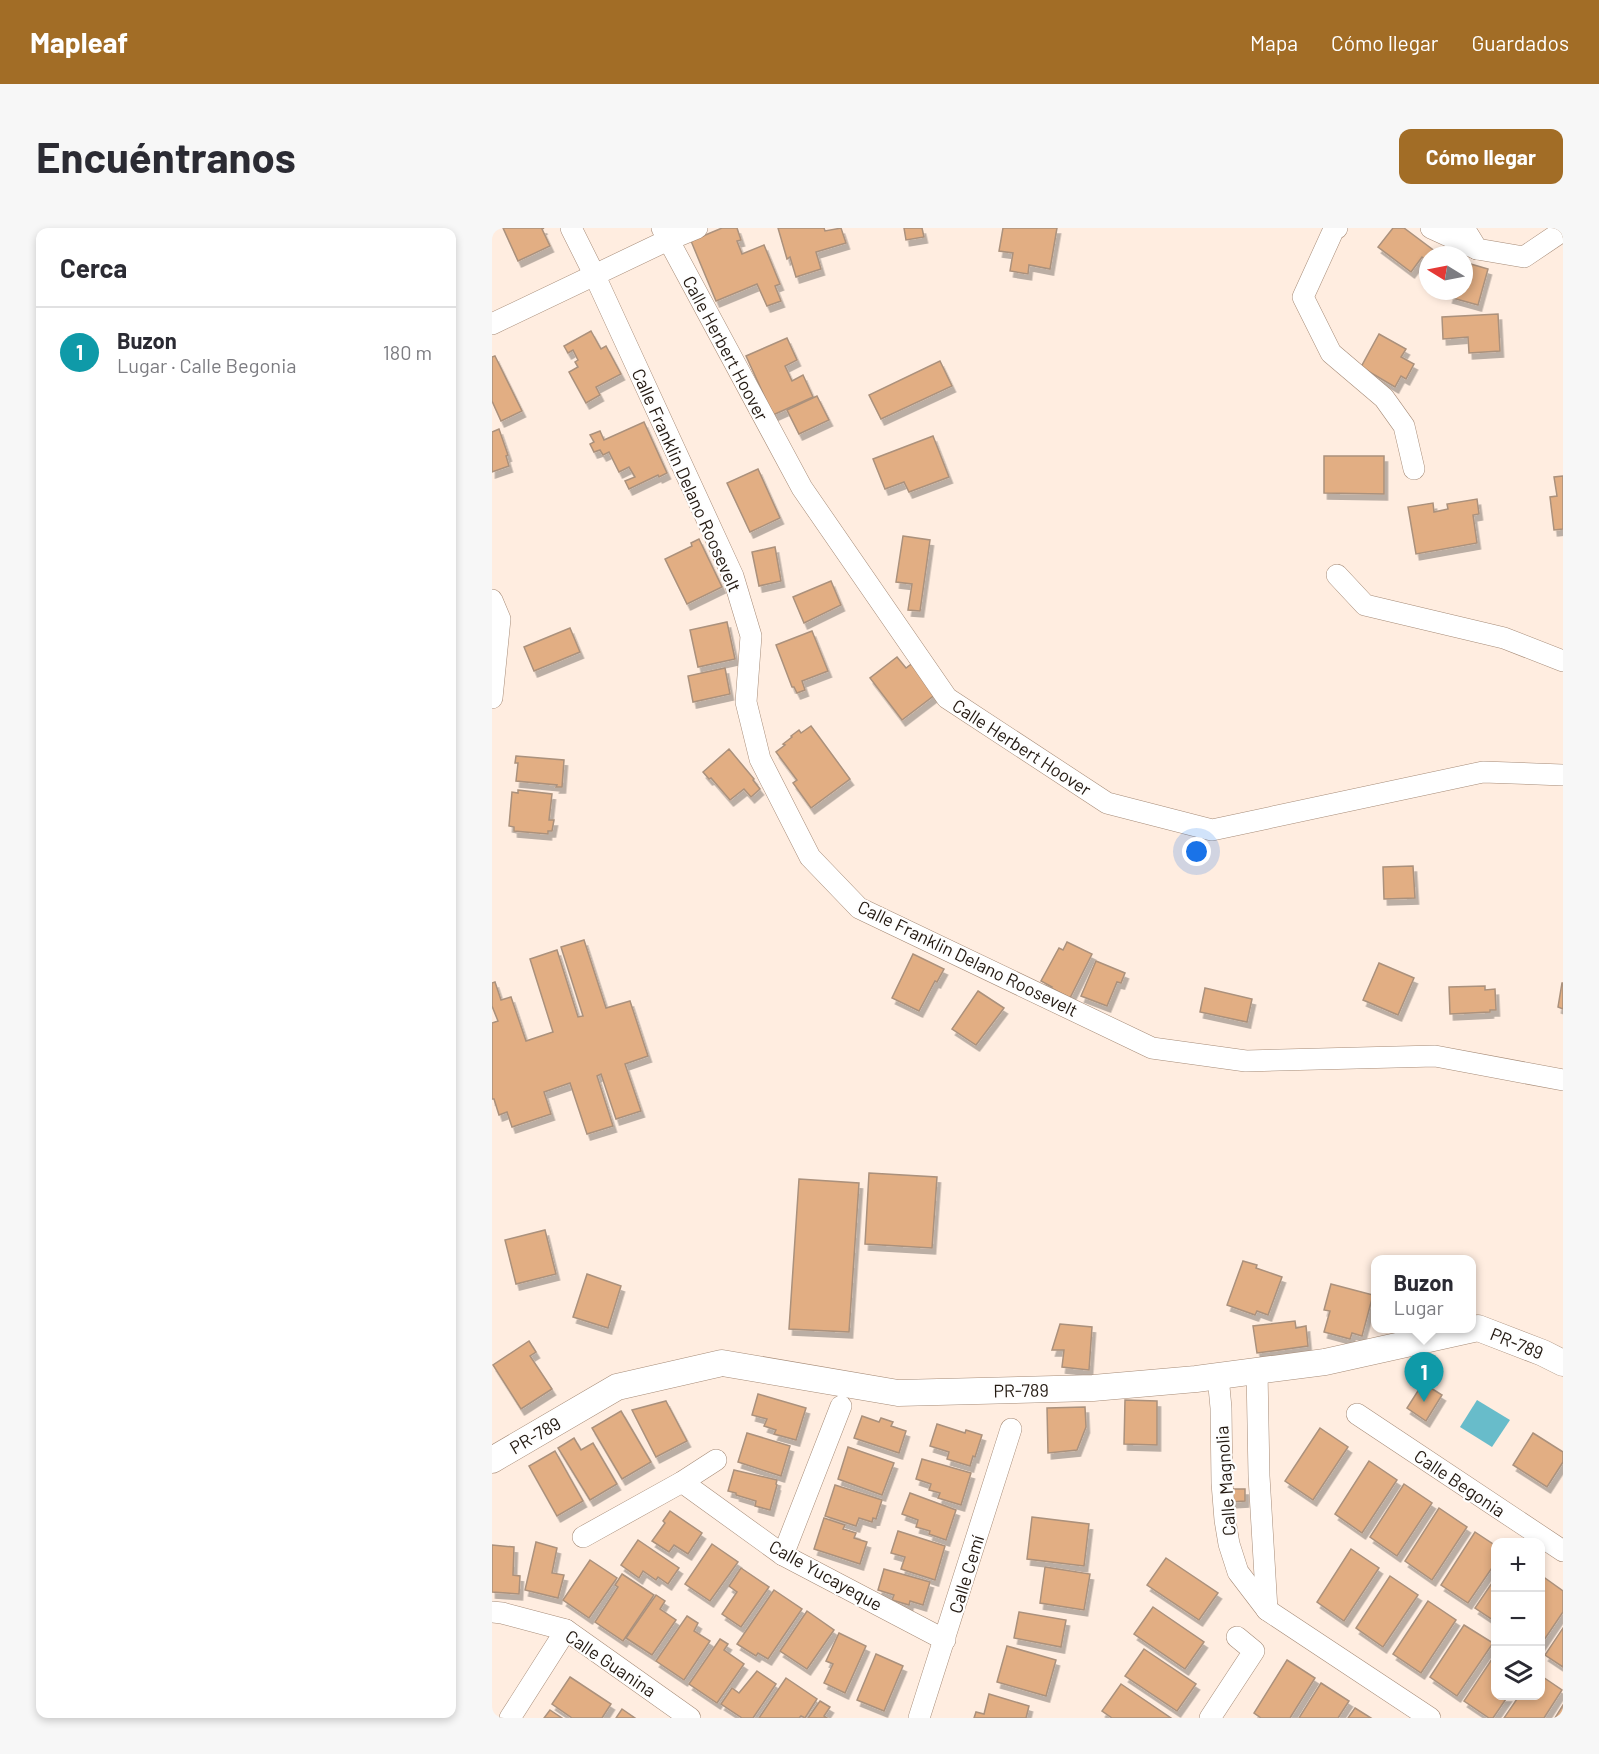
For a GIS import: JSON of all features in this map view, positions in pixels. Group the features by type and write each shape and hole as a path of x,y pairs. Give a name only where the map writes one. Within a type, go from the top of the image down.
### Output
{"street":[{"name":"Calle Franklin Delano Roosevelt","path":"571,228 733,576 751,636 746,702 760,759 810,857 859,908 1152,1048 1246,1061 1435,1056 1563,1080"},
{"path":"492,324 594,274 665,234 697,228"},
{"path":"1337,228 1334,229 1303,297 1331,353 1384,398 1404,426 1414,470"},
{"path":"1431,228 1477,249 1524,257 1561,232 1562,228"},
{"path":"1464,228 1477,249"},
{"name":"Calle Herbert Hoover","path":"665,234 802,488 947,698 1107,803 1212,830 1484,772 1563,775"},
{"path":"1336,575 1365,605 1504,638 1563,662"},
{"path":"492,600 500,618 492,698"},
{"name":"PR-789","path":"1476,1328 1543,1353 1563,1363"},
{"name":"PR-789","path":"492,1460 617,1387 722,1363 898,1394 1093,1388 1218,1376 1325,1362 1456,1333"},
{"name":"Calle Magnolia","path":"1257,1371 1259,1476 1268,1610"},
{"name":"Calle Magnolia","path":"1218,1376 1225,1520 1229,1544 1238,1572 1268,1610 1430,1718"},
{"path":"783,1555 841,1406"},
{"name":"Calle Begonia","path":"1357,1414 1563,1551"},
{"name":"Calle Cemí","path":"920,1718 1011,1429"},
{"path":"583,1537 682,1482 716,1460"},
{"name":"Calle Yucayeque","path":"682,1482 783,1555 945,1640"},
{"name":"Calle Guanina","path":"492,1612 566,1630 690,1718"},
{"path":"510,1718 566,1630"},
{"path":"1210,1718 1254,1650 1237,1637"}],"water":[{"path":"1477,1400 1510,1420 1492,1447 1460,1427"}],"building":[{"path":"503,228 544,228 542,229 550,246 518,261"},
{"path":"722,228 737,228 741,240 737,241 742,254 764,245 780,284 775,286 781,301 767,306 757,284 716,301 691,241"},
{"path":"778,228 824,228 825,231 841,228 846,243 816,252 821,269 796,277 790,257 787,259"},
{"path":"904,228 922,228 924,237 906,240"},
{"path":"1003,228 1057,228 1050,269 1029,265 1028,274 1010,271 1013,253 999,251"},
{"path":"1393,228 1404,228 1428,246 1419,246 1419,261 1411,272 1378,247"},
{"path":"1473,265 1488,269 1478,305 1460,300 1473,300"},
{"path":"1498,314 1500,351 1469,353 1468,337 1443,339 1442,317"},
{"path":"591,331 601,349 606,346 621,374 596,387 600,395 586,403 569,372 578,367 575,362 578,360 573,350 568,353 564,346"},
{"path":"1379,334 1406,349 1401,357 1414,364 1406,379 1401,376 1395,387 1361,367"},
{"path":"787,338 797,360 785,366 792,381 803,375 813,397 773,415 746,356"},
{"path":"495,356 522,411 501,421 492,401 492,357"},
{"path":"940,361 952,386 881,419 869,395"},
{"path":"817,396 829,420 799,434 787,410"},
{"path":"644,422 667,473 629,489 625,481 635,477 629,467 619,472 609,452 603,455 600,450 594,452 590,444 594,442 590,435 600,431 604,440"},
{"path":"499,429 508,455 506,456 509,466 492,472 492,432"},
{"path":"933,436 949,477 909,492 904,482 885,489 873,459"},
{"path":"1324,456 1384,456 1384,494 1324,493"},
{"path":"758,469 780,518 750,532 727,483"},
{"path":"1563,476 1563,529 1554,530 1550,497 1557,496 1554,477"},
{"path":"1477,499 1479,514 1473,515 1477,543 1416,554 1408,507 1433,503 1434,512 1448,509 1447,504"},
{"path":"903,536 930,540 920,611 908,610 912,584 896,582"},
{"path":"699,539 722,587 687,604 665,559 692,546 691,543"},
{"path":"775,547 781,581 759,586 752,552"},
{"path":"831,581 841,605 804,623 793,597"},
{"path":"727,622 735,659 698,667 690,630"},
{"path":"570,628 580,652 534,671 524,647"},
{"path":"812,631 828,671 802,681 805,690 797,693 792,687 776,645"},
{"path":"897,657 906,668 918,659 936,694 902,720 870,678"},
{"path":"725,668 730,694 693,702 688,676"},
{"path":"811,726 850,779 811,808 793,783 797,780 776,752 799,730 801,733"},
{"path":"729,749 760,789 751,797 744,789 730,800 703,772"},
{"path":"516,756 564,760 562,787 516,781 518,763 515,763"},
{"path":"518,790 552,794 549,820 554,820 552,831 548,831 548,834 514,831 514,827 509,826 512,792 518,793"},
{"path":"1413,866 1415,898 1384,899 1383,867"},
{"path":"584,940 606,1008 630,1001 648,1056 625,1064 641,1111 616,1119 601,1074 597,1076 613,1126 587,1134 570,1083 544,1092 551,1114 512,1127 507,1112 499,1115 494,1099 492,1099 492,1023 498,1021 492,1006 492,983 495,982 501,1000 511,997 526,1041 553,1032 530,959 557,950 578,1017 583,1016 561,947"},
{"path":"1067,942 1092,954 1070,998 1041,981 1059,948 1063,950"},
{"path":"913,954 944,969 919,1011 892,998"},
{"path":"1096,961 1125,973 1121,983 1117,982 1107,1006 1081,996"},
{"path":"1379,963 1414,978 1398,1015 1363,1000"},
{"path":"1563,983 1563,1009 1558,1007"},
{"path":"1485,986 1485,990 1495,989 1496,1010 1450,1014 1449,987"},
{"path":"1205,988 1252,999 1247,1022 1200,1012"},
{"path":"978,991 1004,1008 976,1045 952,1029"},
{"path":"869,1173 937,1177 932,1248 865,1244"},
{"path":"799,1179 859,1183 849,1332 789,1329"},
{"path":"545,1230 556,1274 516,1284 505,1240"},
{"path":"1243,1261 1282,1277 1268,1315 1257,1311 1255,1315 1227,1305"},
{"path":"587,1274 621,1286 608,1328 573,1317"},
{"path":"1331,1284 1371,1294 1362,1336 1352,1333 1350,1339 1324,1332 1330,1311 1324,1310"},
{"path":"1295,1321 1296,1328 1306,1326 1308,1346 1257,1353 1253,1326"},
{"path":"1060,1324 1092,1327 1089,1370 1062,1367 1064,1350 1052,1350"},
{"path":"529,1341 536,1352 530,1356 552,1389 521,1409 493,1365"},
{"path":"1423,1383 1442,1395 1426,1421 1407,1408"},
{"path":"758,1394 806,1408 796,1440 774,1434 776,1430 764,1426 767,1419 752,1415"},
{"path":"1125,1400 1157,1401 1157,1445 1124,1444"},
{"path":"666,1401 687,1441 656,1457 632,1410"},
{"path":"1085,1407 1086,1427 1077,1450 1048,1453 1047,1408"},
{"path":"621,1411 651,1462 622,1479 592,1428"},
{"path":"862,1416 879,1422 881,1418 893,1422 891,1426 906,1431 899,1453 854,1438"},
{"path":"937,1424 965,1433 966,1430 982,1435 970,1466 947,1459 949,1452 930,1446"},
{"path":"1320,1428 1348,1447 1313,1500 1285,1481"},
{"path":"747,1433 790,1446 781,1476 738,1462"},
{"path":"1533,1433 1563,1452 1563,1462 1547,1487 1513,1465"},
{"path":"574,1438 581,1450 593,1443 617,1484 590,1500 558,1448"},
{"path":"848,1447 894,1463 882,1495 838,1479"},
{"path":"555,1451 583,1501 557,1516 529,1466"},
{"path":"922,1459 971,1473 961,1505 938,1498 940,1493 929,1490 931,1484 916,1479"},
{"path":"1369,1461 1397,1480 1362,1533 1335,1514"},
{"path":"734,1470 777,1480 770,1510 755,1506 756,1501 728,1491"},
{"path":"1404,1484 1432,1503 1397,1556 1370,1537"},
{"path":"835,1485 882,1500 876,1519 873,1518 872,1522 859,1518 856,1526 825,1516"},
{"path":"1229,1489 1245,1489 1245,1501 1230,1502"},
{"path":"910,1493 956,1510 946,1540 929,1534 930,1531 916,1527 918,1520 902,1514"},
{"path":"1439,1508 1467,1527 1432,1580 1405,1561"},
{"path":"670,1511 702,1533 688,1554 674,1545 669,1552 652,1541 665,1523 663,1521"},
{"path":"1032,1517 1089,1524 1084,1566 1027,1559"},
{"path":"824,1518 845,1525 843,1529 856,1533 854,1538 867,1542 860,1564 814,1549"},
{"path":"898,1531 945,1546 935,1580 901,1569 905,1557 891,1553"},
{"path":"1475,1532 1491,1543 1491,1569 1468,1603 1441,1585"},
{"path":"638,1540 679,1568 668,1584 658,1577 656,1580 643,1571 639,1578 621,1565"},
{"path":"536,1542 557,1548 552,1573 564,1575 558,1598 525,1590"},
{"path":"712,1544 738,1562 710,1601 685,1584"},
{"path":"492,1545 514,1547 513,1575 520,1576 519,1594 492,1592"},
{"path":"1351,1549 1379,1568 1344,1621 1317,1602"},
{"path":"1166,1558 1218,1593 1199,1620 1147,1585"},
{"path":"590,1560 617,1578 589,1618 563,1600"},
{"path":"1045,1567 1090,1574 1084,1610 1040,1603"},
{"path":"741,1568 769,1587 741,1627 722,1614 737,1592 729,1586"},
{"path":"884,1569 930,1582 923,1605 910,1601 909,1605 892,1600 894,1595 878,1590"},
{"path":"622,1574 654,1595 623,1641 595,1622 618,1587 615,1585"},
{"path":"1390,1576 1418,1595 1383,1647 1356,1628"},
{"path":"1545,1578 1563,1591 1563,1612 1545,1639"},
{"path":"1491,1584 1491,1619 1475,1608"},
{"path":"774,1590 802,1609 768,1659 758,1653 756,1656 737,1644"},
{"path":"656,1595 665,1601 660,1609 676,1620 652,1655 626,1638"},
{"path":"1428,1601 1456,1620 1421,1673 1393,1654"},
{"path":"1153,1607 1204,1642 1185,1669 1134,1634"},
{"path":"807,1611 834,1630 807,1669 780,1651"},
{"path":"1019,1612 1066,1620 1061,1647 1014,1638"},
{"path":"687,1616 698,1623 694,1631 710,1641 684,1680 656,1661"},
{"path":"1464,1625 1491,1642 1491,1646 1457,1696 1430,1677"},
{"path":"1563,1628 1563,1667 1545,1655"},
{"path":"839,1633 866,1646 845,1693 824,1683 833,1664 826,1661"},
{"path":"720,1639 728,1644 724,1650 744,1664 717,1703 689,1684"},
{"path":"1007,1646 1056,1660 1046,1696 997,1682"},
{"path":"1144,1649 1196,1684 1177,1711 1125,1676"},
{"path":"876,1654 903,1666 884,1711 857,1700"},
{"path":"1287,1660 1315,1678 1290,1718 1261,1718 1254,1713"},
{"path":"1491,1660 1491,1700 1505,1700 1493,1718 1489,1718 1464,1701"},
{"path":"757,1671 776,1684 753,1718 742,1718 721,1704 732,1688 739,1693"},
{"path":"570,1677 611,1704 602,1718 572,1718 552,1704"},
{"path":"786,1678 817,1699 805,1718 801,1716 799,1718 759,1718"},
{"path":"1545,1678 1562,1690 1544,1718 1504,1718 1516,1700 1545,1700"},
{"path":"1321,1683 1349,1701 1338,1718 1299,1718"},
{"path":"1121,1684 1171,1718 1112,1718 1102,1711"},
{"path":"989,1694 1029,1706 1026,1718 974,1718 976,1712 984,1714"},
{"path":"820,1701 830,1707 824,1716 827,1718 808,1718"},
{"path":"1563,1705 1563,1718 1555,1718"},
{"path":"1355,1708 1371,1718 1348,1718"},
{"path":"622,1709 635,1718 616,1718"},
{"path":"550,1710 562,1718 544,1718"}],"place":[{"name":"Buzon","path":"1424,1402"}]}
